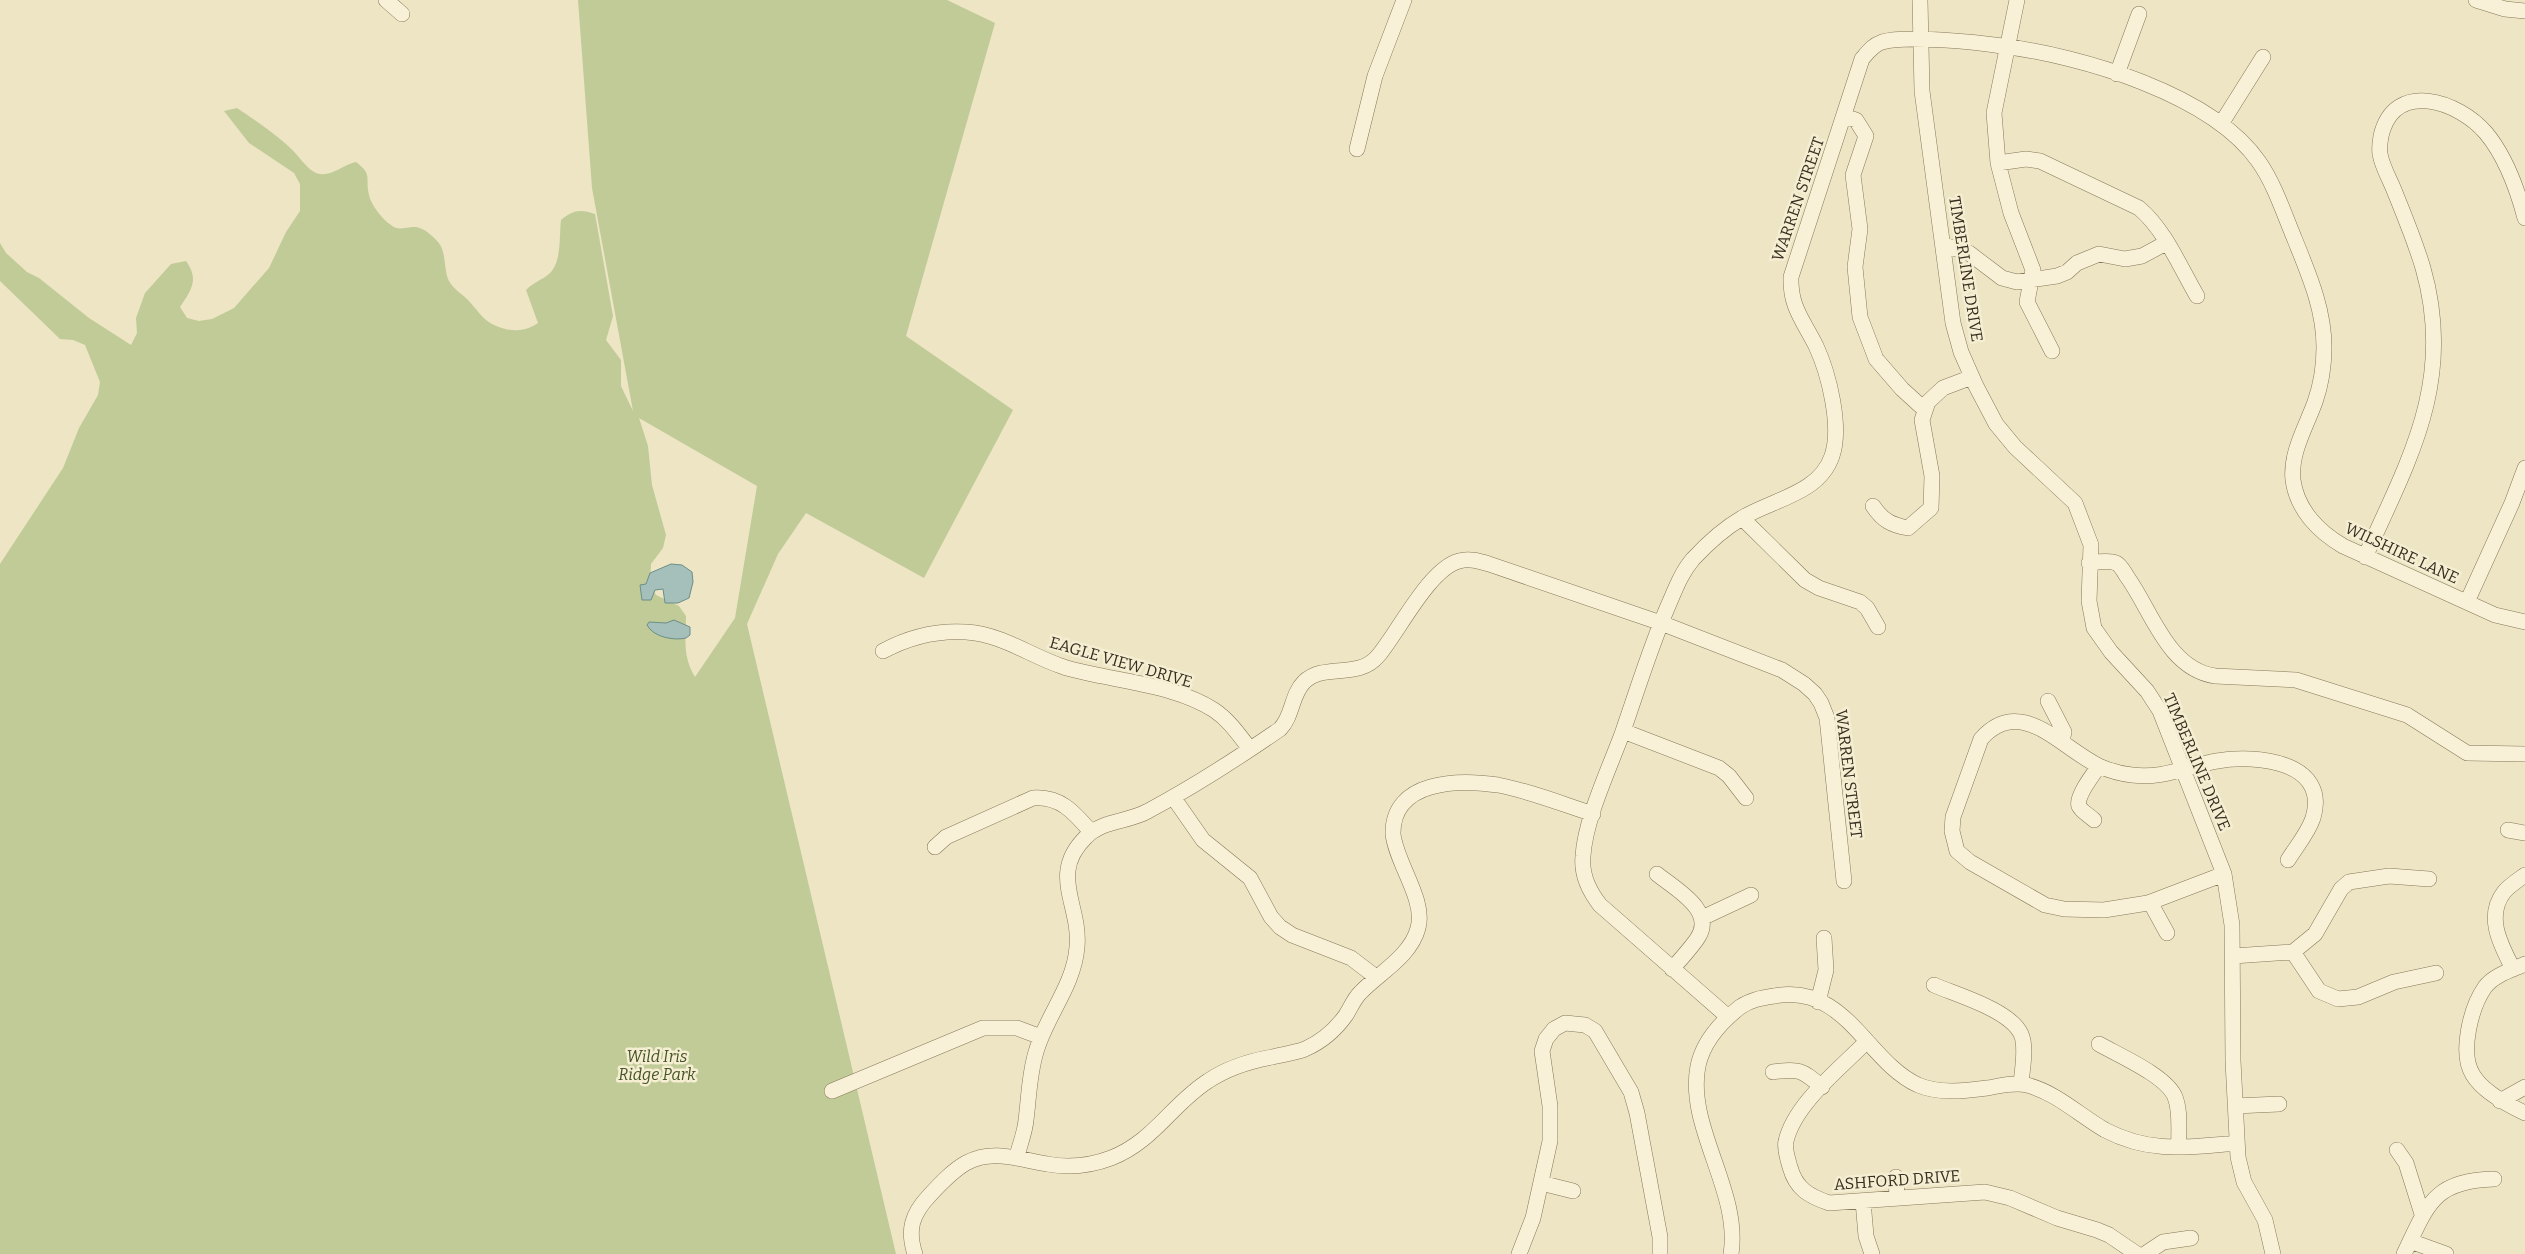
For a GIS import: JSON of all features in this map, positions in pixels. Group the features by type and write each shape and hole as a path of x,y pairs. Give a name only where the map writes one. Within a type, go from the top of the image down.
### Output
{"street":[{"path":"386,0 402,14"},
{"path":"1357,149 1375,76 1404,0"},
{"path":"1920,0 1920,40"},
{"path":"2017,0 2006,46 1994,113 1998,163 2011,213 2033,270 2027,302 2052,351"},
{"path":"2476,0 2505,9 2525,11"},
{"path":"2117,74 2139,14"},
{"name":"WILSHIRE LANE","path":"1920,40 2006,46 2057,56 2117,74 2169,94 2222,124 2248,148 2269,180 2313,283 2320,313 2324,348 2322,369 2316,401 2294,460 2292,473 2296,494 2305,512 2322,532 2366,557 2502,617 2525,622"},
{"name":"WARREN STREET","path":"1727,1016 1607,911 1590,889 1584,873 1582,858 1593,814 1661,623 1687,566 1711,541 1742,518 1814,484 1826,472 1836,442 1835,418 1825,373 1816,347 1797,313 1790,294 1795,256 1862,59 1870,49 1881,42 1920,40"},
{"name":"TIMBERLINE DRIVE","path":"1920,40 1922,91 1953,323 1961,352 1996,424 2009,440 2075,503 2091,545 2089,601 2094,628 2111,652 2147,691 2160,711 2224,874 2232,925 2233,1061 2237,1143 2244,1182 2265,1220 2273,1254"},
{"path":"2222,124 2263,57"},
{"path":"2366,557 2418,439 2428,405 2433,369 2433,317 2423,268 2411,232 2382,161 2379,148 2387,119 2397,108 2418,100 2446,106 2473,120 2492,141 2512,178 2525,218"},
{"path":"1844,116 1856,120 1866,136 1853,175 1860,229 1855,267 1860,317 1876,359 1902,389 1925,410"},
{"path":"1998,163 2026,159 2040,161 2139,208 2150,217 2197,296"},
{"path":"1944,245 1969,253 2002,278 2017,282 2057,276 2068,272 2082,260 2099,254 2125,258 2142,256 2166,243"},
{"path":"1873,506 1880,517 1891,524 1908,528 1931,508 1932,476 1922,420 1925,410 1928,402 1943,388 1972,377"},
{"path":"2467,602 2512,502 2525,468"},
{"path":"1742,518 1805,580 1819,588 1860,602 1867,608 1878,627"},
{"path":"1017,1156 1025,1130 1031,1071 1041,1037 1066,986 1076,956 1077,924 1067,890 1067,874 1077,847 1091,832 1142,814 1173,797 1283,726 1296,693 1311,676 1324,672 1354,670 1372,662 1439,571 1460,560 1477,560 1661,623"},
{"path":"2089,562 2112,562 2119,565 2142,598 2169,647 2179,658 2202,673 2215,676 2296,680 2407,715 2467,753 2525,754"},
{"name":"WARREN STREET","path":"1661,623 1782,670 1804,684 1821,702 1827,718 1844,881"},
{"name":"EAGLE VIEW DRIVE","path":"883,651 908,638 944,632 967,632 996,638 1064,667 1157,688 1195,700 1214,711 1232,726 1250,749"},
{"path":"2048,702 2064,732 2062,741"},
{"path":"2224,874 2150,902 2104,910 2064,909 2045,905 1970,862 1957,851 1952,831 1953,817 1981,740 1987,732 2000,724 2016,721 2036,726 2099,766 2132,775 2166,775 2183,769 2233,759 2267,761 2294,768 2308,779 2314,792 2314,811 2308,829 2288,860"},
{"path":"1623,731 1719,768 1729,776 1746,798"},
{"path":"2094,820 2079,807 2078,802 2087,783 2099,766"},
{"path":"915,1254 911,1238 912,1222 917,1209 944,1179 966,1162 986,1156 1017,1156 1044,1164 1075,1166 1099,1162 1122,1154 1144,1140 1193,1092 1214,1077 1241,1065 1296,1053 1318,1042 1341,1021 1354,1000 1411,945 1419,924 1418,907 1393,834 1396,816 1407,798 1420,790 1441,785 1486,784 1510,788 1593,814"},
{"path":"1173,797 1203,840 1240,867 1250,878 1268,912 1280,928 1292,935 1351,958 1376,977"},
{"path":"935,847 946,837 1032,798 1048,798 1064,805 1091,832"},
{"path":"2508,830 2525,833"},
{"path":"1657,874 1696,906 1702,918 1702,928 1699,936 1672,969"},
{"path":"2525,875 2504,892 2496,906 2495,924 2502,946 2519,967 2499,975 2486,986 2473,1015 2465,1049 2472,1075 2500,1101 2525,1113"},
{"path":"2233,956 2293,952 2315,934 2341,889 2349,882 2389,876 2429,879"},
{"path":"1702,918 1751,895"},
{"path":"2150,902 2167,933"},
{"path":"1818,1002 1826,970 1824,938"},
{"path":"2293,952 2319,991 2338,999 2358,997 2394,982 2436,973"},
{"path":"1934,985 2002,1014 2015,1025 2022,1039 2021,1084"},
{"path":"1731,1254 1734,1237 1728,1206 1698,1104 1698,1067 1704,1048 1727,1016 1748,1001 1787,994 1818,1002 1848,1019 1896,1070 1917,1084 1940,1091 2021,1084 2044,1091 2104,1129 2128,1141 2148,1146 2179,1147 2237,1143"},
{"path":"1519,1254 1533,1218 1550,1141 1551,1122 1542,1051 1546,1039 1554,1029 1565,1023 1585,1025 1595,1031 1633,1099 1658,1228 1660,1254"},
{"path":"832,1092 983,1028 1017,1028 1041,1037"},
{"name":"ASHFORD DRIVE","path":"1867,1041 1806,1104 1792,1124 1785,1143 1793,1179 1801,1190 1829,1204 1985,1192 2010,1198 2057,1218 2109,1235 2138,1254"},
{"path":"2099,1044 2157,1078 2171,1089 2177,1104 2179,1147"},
{"path":"1773,1072 1796,1069 1806,1074 1822,1087"},
{"path":"2500,1101 2525,1087"},
{"path":"2235,1106 2279,1104"},
{"path":"2397,1150 2406,1163 2422,1214"},
{"path":"1896,1177 1897,1198"},
{"path":"2446,1254 2407,1248 2422,1214 2434,1199 2448,1188 2470,1180 2494,1179"},
{"path":"1541,1184 1574,1191"},
{"path":"1863,1201 1866,1236 1872,1254"},
{"path":"2145,1254 2163,1242 2191,1238"}],"green space":[{"name":"Wild Iris Ridge Park","path":"578,0 947,0 995,23 906,336 1013,410 924,578 806,513 778,554 747,624 896,1254 0,1254 0,564 63,468 79,428 98,395 100,382 85,345 73,340 60,339 0,281 0,243 6,253 27,272 39,278 89,318 131,345 137,333 136,318 145,293 171,264 186,261 192,273 191,289 180,307 187,318 199,321 212,319 234,308 269,268 286,232 300,211 300,184 294,173 249,143 224,111 237,108 277,136 313,172 320,174 329,173 356,162 361,166 367,173 370,199 381,216 394,227 419,228 434,237 443,251 447,276 451,284 485,320 504,329 521,330 538,323 526,290 549,274 556,263 561,220 577,211 595,214 613,316 606,340 621,360 621,386 633,411 592,188","holes":["639,418 757,486 735,618 695,677 686,654 686,616 679,606 656,595 650,584 651,564 663,548 666,535 652,485 648,446"]}],"water":[{"path":"671,564 682,565 692,572 693,582 689,598 678,603 665,603 663,589 655,590 651,600 642,600 640,585 646,584 650,573"},
{"path":"674,620 690,627 690,635 681,639 664,637 654,633 647,625 649,622 666,623"}]}
